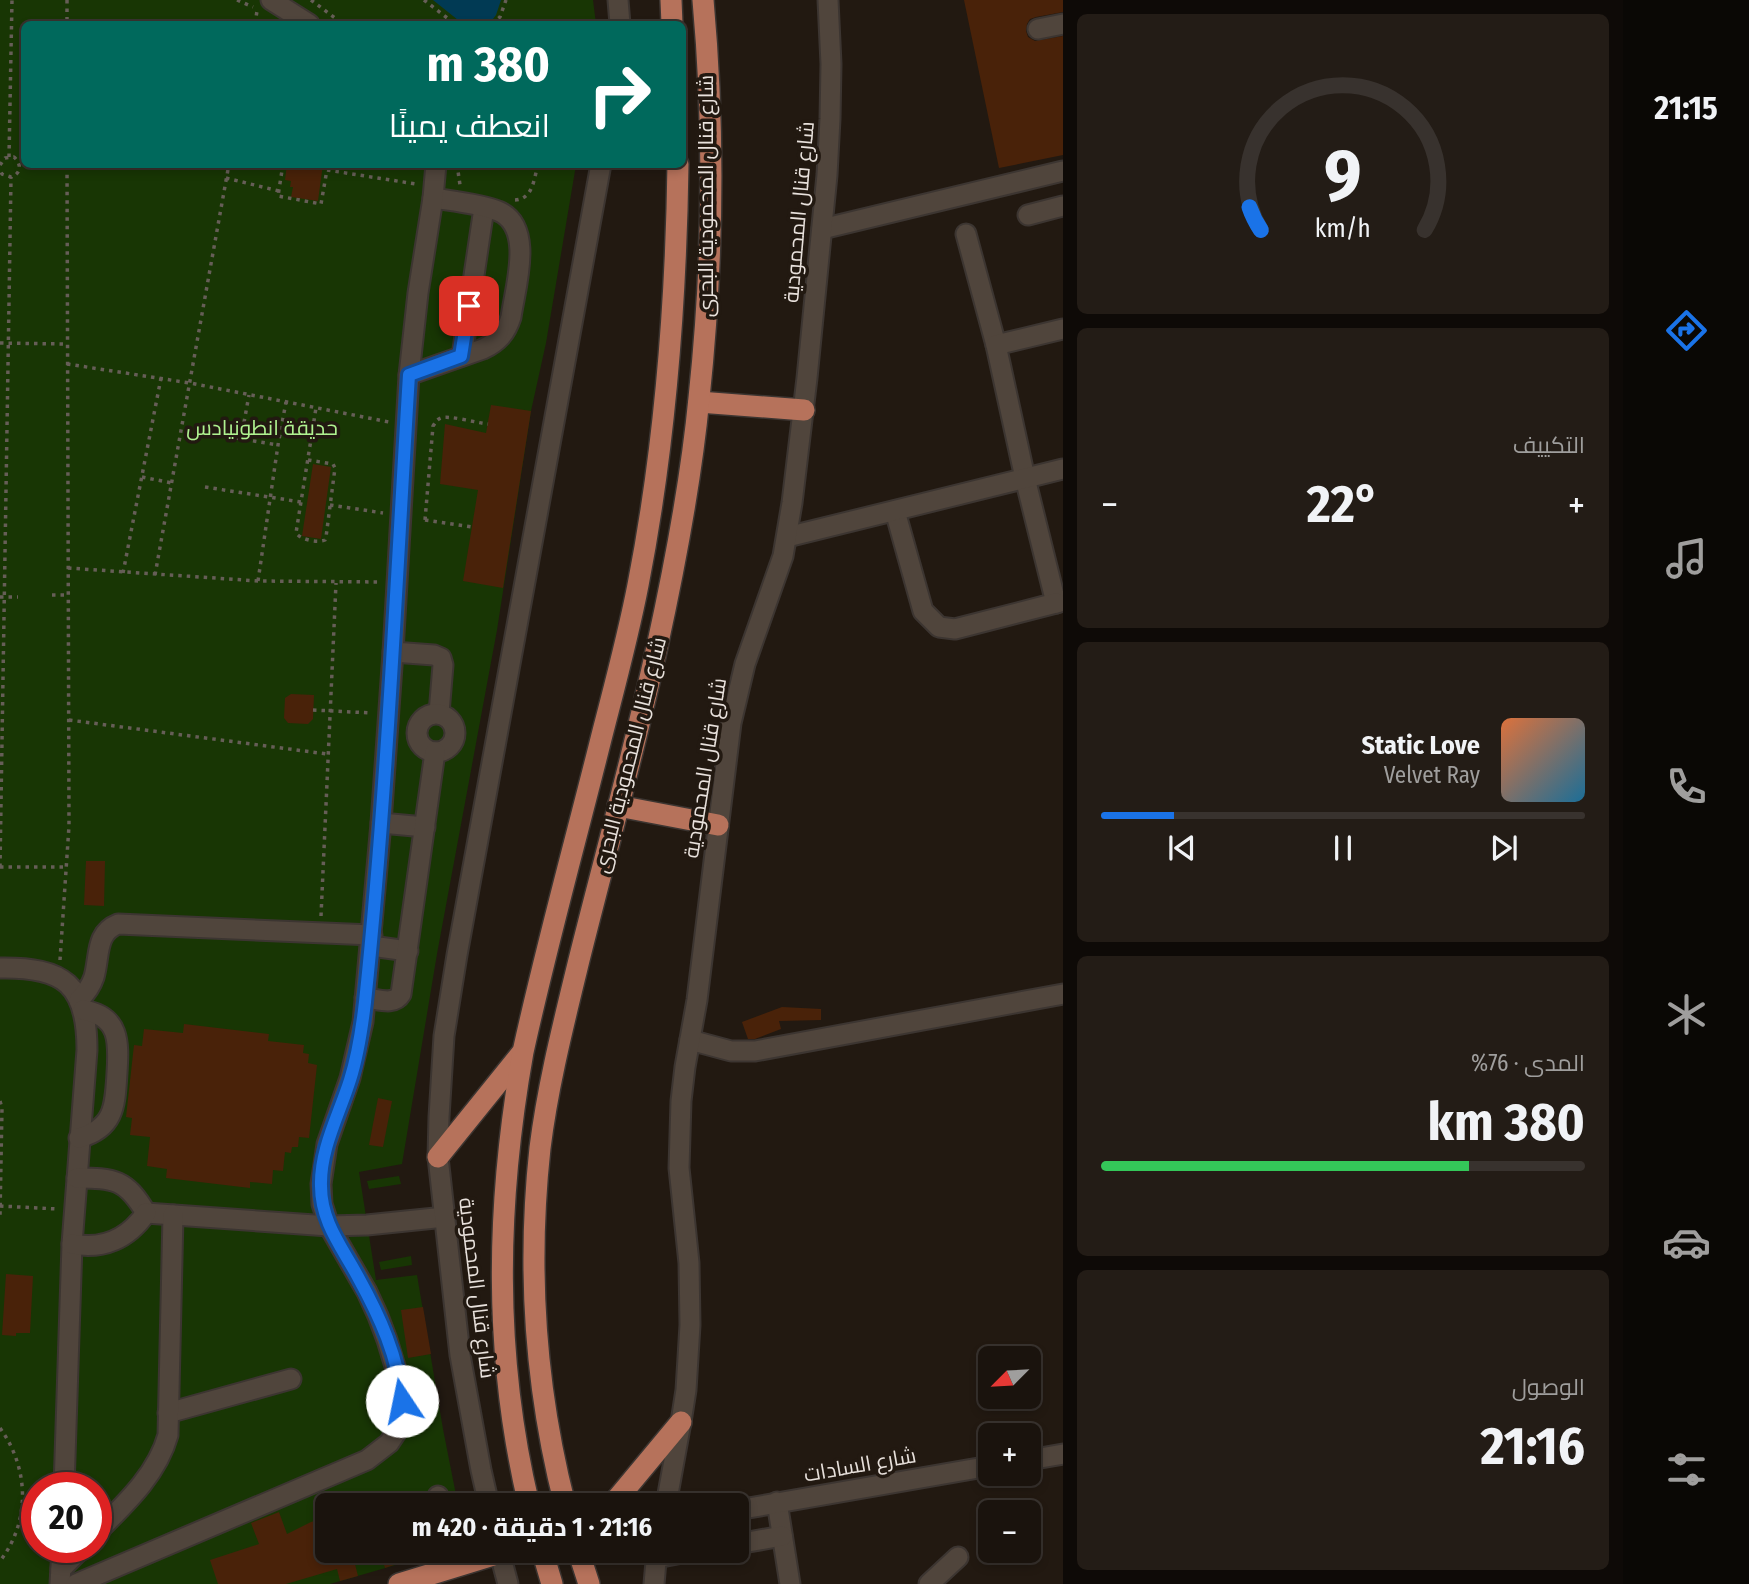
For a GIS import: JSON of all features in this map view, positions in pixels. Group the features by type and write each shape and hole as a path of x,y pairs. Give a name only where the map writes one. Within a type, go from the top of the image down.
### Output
{"main road":[{"path":"671,0 672,21"},
{"name":"شارع قنال المحمودية البحرى","path":"562,1493 546,1419 536,1339 536,1193 543,1132 565,1016 657,648 673,567 699,402 706,324 711,168 703,0"},
{"name":"شارع قنال المحمودية البحرى","path":"527,1493 509,1392 501,1297 504,1188 514,1101 533,1006 625,645 649,525 671,344 676,271 678,168"},
{"path":"699,402 804,410"},
{"path":"618,806 718,825"},
{"path":"438,1157 523,1052"},
{"path":"622,1493 681,1422"},
{"path":"399,1584 465,1563"},
{"path":"545,1563 552,1584"},
{"path":"582,1563 589,1584"}],"street":[{"path":"618,0 620,21"},
{"name":"شارع قنال المحمودية","path":"668,1493 689,1357 691,1294 680,1180 683,1090 737,693 783,556 804,410 830,119 828,0"},
{"path":"264,5 302,21"},
{"path":"1038,29 1063,24"},
{"path":"76,1584 367,1460 389,1443 402,1416 401,1386 387,1340 366,1292 329,1226 322,1204 321,1184 327,1144 358,1050 365,998 380,823 381,720 393,652 409,375 427,191 435,168"},
{"name":"شارع قنال المحمودية","path":"486,1493 460,1355 438,1157 441,1076 450,996 600,168"},
{"path":"822,229 1063,171"},
{"path":"409,375 493,344 502,337 511,317 521,250 519,235 507,215 427,191"},
{"path":"1028,215 1063,206"},
{"path":"461,356 484,208"},
{"path":"895,511 923,611 939,626 955,628 1059,602 1025,478 996,345 966,234"},
{"path":"996,345 1063,329"},
{"path":"787,537 1063,469"},
{"path":"393,652 434,655 440,658 443,666 439,713"},
{"path":"439,713 450,719 456,731 452,744 442,751 429,751 419,742 417,729 425,717 439,713"},
{"path":"381,720 417,729"},
{"path":"365,998 394,1001 400,997 435,752"},
{"path":"380,823 425,827"},
{"path":"81,1005 94,975 102,936 106,930 118,924 320,932 371,940 408,951"},
{"path":"0,968 26,967 58,977 74,991 81,1005 87,1030 72,1244 65,1472"},
{"path":"690,1040 731,1051 755,1051 1063,994"},
{"path":"79,1138 98,1131 111,1115 115,1106 118,1052 117,1037 110,1023 81,1005"},
{"path":"76,1178 106,1179 121,1184 133,1194 146,1213"},
{"path":"146,1213 329,1226 367,1226 445,1217"},
{"path":"72,1244 93,1246 114,1241 132,1230 146,1213"},
{"path":"112,1516 153,1470 168,1435 173,1215"},
{"path":"168,1413 291,1379"},
{"path":"1041,1458 1063,1454"},
{"name":"شارع السادات","path":"749,1508 978,1468"},
{"path":"777,1502 790,1584"},
{"path":"749,1542 782,1536"},
{"path":"929,1584 958,1557"},
{"path":"502,1563 508,1584"},
{"path":"654,1584 655,1563"}],"path":[{"path":"9,157 12,0"},
{"path":"67,0 67,21"},
{"path":"311,0 339,21"},
{"path":"425,0 451,21"},
{"path":"495,21 500,17 506,0"},
{"path":"256,21 264,5"},
{"path":"0,164 9,157 17,160 20,169 10,177 2,174 0,170"},
{"path":"58,977 69,826 67,168"},
{"path":"155,575 228,168"},
{"path":"282,168 278,196 321,204 327,168"},
{"path":"331,168 427,191"},
{"path":"457,168 459,183 464,188"},
{"path":"512,199 522,199 528,194 537,168"},
{"path":"10,177 0,867 66,867"},
{"path":"226,178 279,191"},
{"path":"0,343 67,345"},
{"path":"67,364 190,383 392,423"},
{"path":"123,573 161,378"},
{"path":"241,439 249,395"},
{"path":"258,582 286,402"},
{"path":"308,460 334,466 326,537 323,541 297,535 301,502 316,408"},
{"path":"425,520 435,422 447,417 488,424"},
{"path":"211,434 278,445"},
{"path":"142,477 172,483"},
{"path":"205,487 301,502"},
{"path":"68,568 258,582 382,582"},
{"path":"320,932 336,583"},
{"path":"52,594 68,595"},
{"path":"3,597 18,597"},
{"path":"313,710 381,720"},
{"path":"69,720 327,754"},
{"path":"0,1101 0,1216"},
{"path":"0,1206 74,1209"},
{"path":"0,1428 14,1451 19,1466 23,1500 16,1532 0,1560"}],"green space":[{"name":"حديقة انطونيادس","path":"0,0 593,0 596,21 21,21 21,168 575,168 546,343 531,411 497,630 437,954 402,1164 359,1172 376,1280 417,1275 456,1493 315,1493 315,1563 403,1563 330,1584 0,1584"},
{"path":"399,1176 401,1184 369,1189 367,1181"},
{"path":"411,1256 412,1265 381,1270 379,1262"}],"water":[{"path":"433,0 501,0 491,21 459,21"}],"building":[{"path":"964,0 1063,0 1063,12 1030,19 1026,31 1028,37 1035,41 1063,36 1063,155 999,168"},
{"path":"286,168 322,168 318,201 291,197 291,181 285,180"},
{"path":"491,405 531,411 503,588 463,581 478,490 440,484 445,424 486,433"},
{"path":"313,464 331,467 321,539 302,536"},
{"path":"291,694 314,695 313,719 308,724 288,723 284,718 285,698"},
{"path":"86,861 105,861 104,906 84,905"},
{"path":"782,1007 821,1009 821,1020 779,1021 781,1029 748,1039 742,1022"},
{"path":"184,1024 269,1034 268,1041 304,1045 303,1053 309,1054 308,1063 317,1065 309,1138 299,1137 298,1147 292,1147 291,1153 285,1152 283,1171 273,1170 272,1184 250,1182 250,1188 166,1178 167,1169 147,1166 150,1137 130,1135 132,1118 126,1117 134,1045 142,1046 144,1029 183,1033"},
{"path":"378,1098 392,1101 383,1147 369,1145"},
{"path":"6,1274 33,1276 30,1333 2,1335"},
{"path":"423,1307 431,1354 408,1358 401,1310"},
{"path":"279,1512 287,1534 315,1521 315,1563 358,1563 355,1564 358,1576 340,1581 337,1569 286,1584 218,1584 210,1560 259,1544 251,1523"},
{"path":"383,1563 400,1563 385,1568"}],"route":[{"path":"402,1401 396,1365 387,1340 366,1292 329,1226 322,1204 321,1184 327,1144 350,1078 363,1022 393,652 409,375 461,356 469,306"}]}
